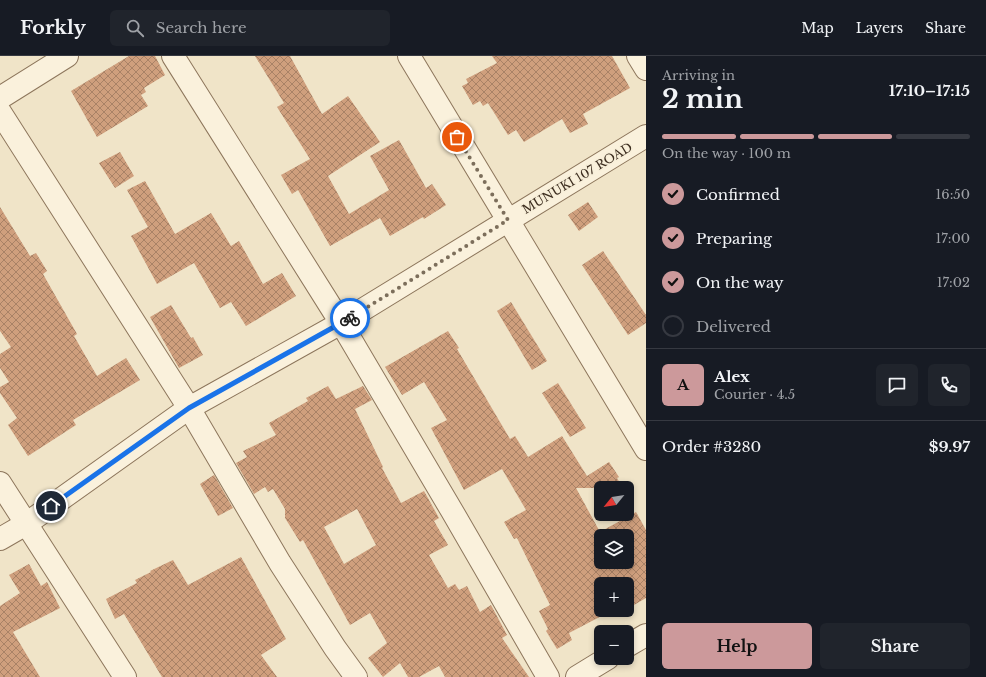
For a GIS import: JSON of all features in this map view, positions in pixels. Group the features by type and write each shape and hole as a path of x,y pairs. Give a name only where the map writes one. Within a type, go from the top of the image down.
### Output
{"street":[{"path":"0,98 68,56"},
{"path":"173,56 341,324 548,677"},
{"path":"409,56 646,449"},
{"path":"638,56 646,69"},
{"path":"0,112 189,408 280,563 335,648 356,677"},
{"name":"MUNUKI 107 ROAD","path":"0,539 26,524 189,408 341,324 646,136"},
{"path":"0,483 125,677"},
{"path":"634,642 646,635"},
{"path":"577,677 597,665"}],"building":[{"path":"129,56 155,56 165,75 144,88 146,92 141,95 148,106 97,137 71,91"},
{"path":"255,56 290,56 322,114 348,96 380,142 328,176 349,214 389,190 370,156 399,140 426,188 432,184 446,205 424,219 423,217 390,236 380,218 330,246 298,190 292,194 281,175 310,159 277,107 284,103"},
{"path":"492,56 612,56 630,88 583,114 588,124 570,133 562,119 524,142 516,130 508,135 488,103 483,106 480,101 473,105 462,86 468,83 466,79 497,63"},
{"path":"120,152 134,176 115,188 99,163"},
{"path":"145,181 175,234 211,213 231,246 239,241 263,284 282,273 296,296 246,326 231,302 220,308 194,263 157,284 131,236 148,227 127,190"},
{"path":"588,202 598,217 579,231 568,215"},
{"path":"0,207 30,256 36,253 47,271 43,274 77,334 74,336 97,376 126,358 140,380 73,420 76,425 28,456 8,425 17,418 0,393 0,387 9,382 0,368 0,354 11,347 0,331"},
{"path":"603,251 646,315 646,323 628,335 582,265"},
{"path":"511,302 547,361 532,370 497,311"},
{"path":"171,305 191,338 193,337 203,355 179,368 150,317"},
{"path":"448,331 510,439 515,436 528,457 562,436 587,476 609,462 619,477 617,478 619,481 594,481 594,488 576,488 598,529 594,529 594,569 634,569 634,529 605,529 620,521 634,521 634,513 636,512 646,530 646,598 634,605 634,577 594,577 594,617 600,617 569,633 572,640 557,649 546,631 548,629 539,611 550,605 517,538 514,539 504,522 526,510 502,469 464,490 431,428 447,420 424,382 402,395 385,367"},
{"path":"558,383 586,428 570,437 542,393"},
{"path":"328,386 336,399 363,386 372,400 355,409 383,467 382,468 401,503 424,491 439,518 434,521 448,545 429,555 448,588 455,584 459,590 467,586 480,612 491,605 507,635 502,638 529,677 445,677 439,666 419,677 408,677 400,663 383,677 368,658 387,643 370,613 350,625 303,540 300,542 285,518 285,509 273,489 268,492 265,487 254,494 236,463 247,457 243,451 276,435 269,423 308,401 306,398","holes":["357,509 376,545 344,564 324,527"]},
{"path":"214,475 233,508 218,516 200,484"},
{"path":"241,557 286,639 261,655 277,677 162,677 124,614 115,619 106,599 137,583 135,580 151,572 150,571 173,560 188,585"},
{"path":"29,564 41,586 47,582 60,608 13,632 40,677 0,677 0,606 20,593 9,575"}],"way so far":[{"path":"350,318 508,220 457,137"}],"route":[{"path":"51,506 189,408 350,318"}]}
